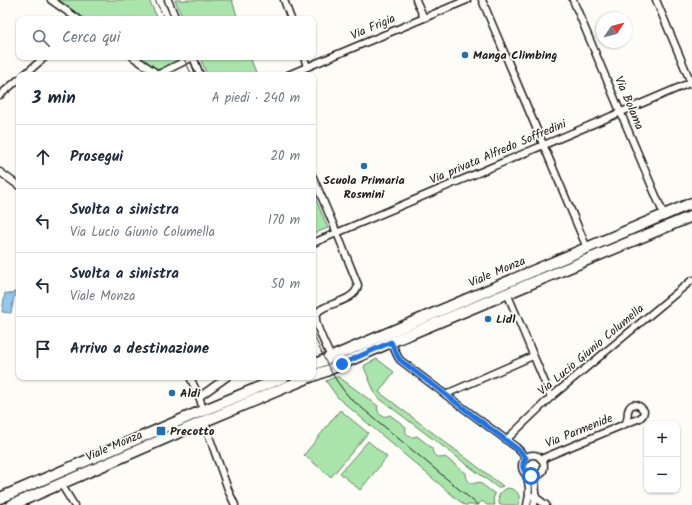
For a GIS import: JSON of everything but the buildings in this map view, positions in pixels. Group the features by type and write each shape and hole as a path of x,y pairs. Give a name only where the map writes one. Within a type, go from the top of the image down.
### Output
{"main road":[{"name":"Viale Monza","path":"316,363 692,203"},
{"name":"Viale Monza","path":"316,374 692,216"},
{"path":"331,357 335,367"},
{"name":"Viale Monza","path":"0,498 277,380"},
{"name":"Viale Monza","path":"12,505 302,380"},
{"path":"203,411 205,421"},
{"path":"56,474 61,484"}],"street":[{"path":"51,0 74,16"},
{"path":"168,0 175,16"},
{"path":"284,0 290,16"},
{"path":"416,0 424,18"},
{"name":"Via Frigia","path":"295,72 467,0"},
{"path":"482,0 587,248"},
{"name":"Via Bolama","path":"573,0 664,215"},
{"path":"656,0 692,83"},
{"path":"28,72 42,60"},
{"path":"137,60 155,72"},
{"path":"163,72 187,60"},
{"path":"194,60 199,72"},
{"path":"305,60 307,67"},
{"path":"0,95 16,82"},
{"name":"Via privata Alfredo Soffredini","path":"316,242 692,83"},
{"path":"0,172 16,184"},
{"path":"316,184 358,283 357,289 353,294 321,309 316,316 318,329 331,357"},
{"name":"Via Lucio Giunio Columella","path":"506,440 551,397 692,280"},
{"path":"507,293 551,397"},
{"path":"391,342 400,360 506,440 526,458"},
{"path":"446,395 533,356"},
{"path":"191,380 203,411"},
{"path":"199,397 223,380"},
{"path":"205,421 229,492 235,505"},
{"name":"Via Parmenide","path":"541,459 625,424"},
{"path":"525,473 530,476 540,474 544,464 541,459 535,455 530,455 523,462 522,466 523,470 529,482 534,505"},
{"path":"528,505 532,496 535,476"},
{"path":"61,484 74,505"},
{"path":"532,496 546,505"}],"green space":[{"path":"59,0 149,0 157,16 81,16"},
{"path":"175,0 232,0 237,16 182,16"},
{"path":"142,60 178,61 166,68 161,69 153,68"},
{"path":"201,60 251,60 256,72 206,72"},
{"path":"316,200 328,228 316,233"},
{"path":"692,207 692,211 340,359 340,357"},
{"path":"377,359 394,372 379,392 503,486 498,488 376,396 364,367"},
{"path":"339,377 378,406 378,411 381,415 390,415 406,427 408,436 417,436 432,448 433,453 436,456 440,458 445,457 466,473 468,480 471,483 479,482 495,494 493,499 495,505 487,505 482,501 478,505 464,505 338,398 326,381"},
{"path":"340,410 368,433 331,477 304,455"},
{"path":"368,441 387,457 360,490 340,473"},
{"path":"508,488 516,491 518,494 518,505 500,505 498,499 503,491"}],"water":[{"path":"16,291 11,313 2,312 5,293 12,294"}],"tram line":[{"path":"155,0 163,16"},
{"path":"184,60 190,72"},
{"path":"316,340 333,375 350,398 478,505"}],"place":[{"name":"Manga Climbing","path":"465,55"},
{"name":"Scuola Primaria Rosmini","path":"364,166"},
{"name":"Lidl","path":"488,319"},
{"name":"Aldi","path":"172,393"},
{"name":"Precotto","path":"161,431"}],"route":[{"path":"342,364 391,342 400,360 520,451 526,458 522,466 523,470 526,474 531,476"}]}
